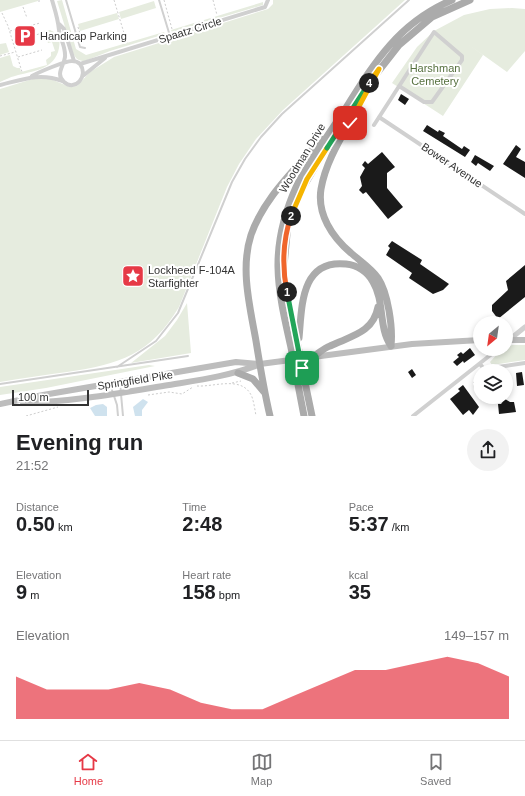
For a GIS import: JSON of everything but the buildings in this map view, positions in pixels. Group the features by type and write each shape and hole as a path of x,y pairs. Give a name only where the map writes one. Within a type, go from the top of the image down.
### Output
{"main road":[{"name":"Woodman Drive","path":"296,349 280,296 277,269 277,252 280,230 288,204 297,185 368,72 401,32 423,15 452,0"},
{"name":"Woodman Drive","path":"296,349 284,276 288,224 307,179 379,69 399,45 422,24 443,11 470,0"},
{"path":"379,69 333,152 322,181 321,202 322,213 333,233 350,252 373,272 381,284 386,301 392,336 391,346"},
{"path":"270,416 247,290 246,262 251,235 263,211 278,187 345,110"},
{"path":"304,416 296,349 303,296 310,280 323,269 339,264 355,266 365,272 372,280 378,296 385,337 391,346"},
{"path":"314,356 329,346 358,335 368,327 376,315 378,296"},
{"name":"Springfield Pike","path":"11,403 44,395 236,362 260,364 391,346 473,340"},
{"path":"513,341 525,340"},
{"name":"Springfield Pike","path":"0,404 45,402 121,393 238,373 260,364"},
{"path":"299,368 312,416"},
{"path":"238,373 253,379 265,394"}],"street":[{"path":"52,0 65,50 64,64 60,74 63,81"},
{"name":"Spaatz Circle","path":"80,64 265,7 268,0"},
{"path":"59,24 64,29 74,61"},
{"path":"374,125 399,86 434,32 462,56 462,60 432,102 424,102 399,86"},
{"path":"32,76 46,76 63,81 69,85 77,84 84,75 107,56"},
{"path":"0,85 32,76 74,61 80,64 84,75"},
{"name":"Bower Avenue","path":"379,117 525,214"},
{"path":"513,336 525,327"},
{"path":"480,364 490,356"},
{"path":"513,365 525,363"},
{"path":"413,416 473,369"}],"lane":[{"path":"66,0 80,47 85,48"},
{"path":"159,0 170,36"},
{"path":"117,367 156,341 178,313 232,182 245,158 261,137 282,114 409,0"},
{"path":"0,384 188,356"},
{"path":"119,382 123,416"},
{"path":"110,383 112,394 117,405 118,416"}],"path":[{"path":"114,0 127,43"},
{"path":"164,0 172,29"},
{"path":"213,0 217,15"},
{"path":"23,7 27,18"},
{"path":"2,13 10,32 22,72"},
{"path":"10,32 40,22"},
{"path":"13,42 42,33"},
{"path":"17,57 42,50"},
{"path":"0,56 16,52"},
{"path":"144,395 169,392 182,394 195,386 207,387 232,383 248,392 252,397 256,416"},
{"path":"26,416 63,406"}],"green space":[{"path":"0,0 38,0 38,1 0,12"},
{"path":"62,0 76,49 86,55 164,32 165,34 110,51 85,61 79,60 73,53 57,1"},
{"path":"273,0 405,0 283,110 256,139 239,164 227,187 179,307 157,336 145,347 118,361 86,369 0,382 0,89 36,78 48,78 70,87 77,86 90,72 114,57 268,9 273,4"},
{"path":"154,1 156,8 121,19 119,12"},
{"path":"263,2 263,5 172,32 171,30"},
{"name":"Harshman Cemetery","path":"490,9 525,9 525,51 507,72 465,42 483,55 443,116 392,83 417,47 434,31 464,15"},
{"path":"117,13 119,19 80,31 78,24"},
{"path":"50,30 56,33 60,44 57,55 53,61 48,65 35,71 13,76 0,82 0,58 10,55 13,66 20,68 21,72 47,65 46,60 51,56 51,52 55,51 52,42 48,43 43,31"},
{"path":"6,43 9,52 0,55 0,44"},
{"path":"187,303 191,353 131,363 165,336"},
{"path":"513,345 525,345 525,360 499,364 491,364 490,362 495,356 513,356"},
{"path":"149,365 155,366 46,388 0,395 0,387"}],"water":[{"path":"143,399 148,402 142,410 142,416 135,416 133,407"},
{"path":"103,404 107,407 107,416 95,416 90,408"}],"place":[{"name":"Handicap Parking","path":"25,36"},
{"name":"Lockheed F-104A Starfighter","path":"133,276"}],"route":[{"path":"302,368 284,276 288,224 298,196 307,179 379,69 350,123"}]}
